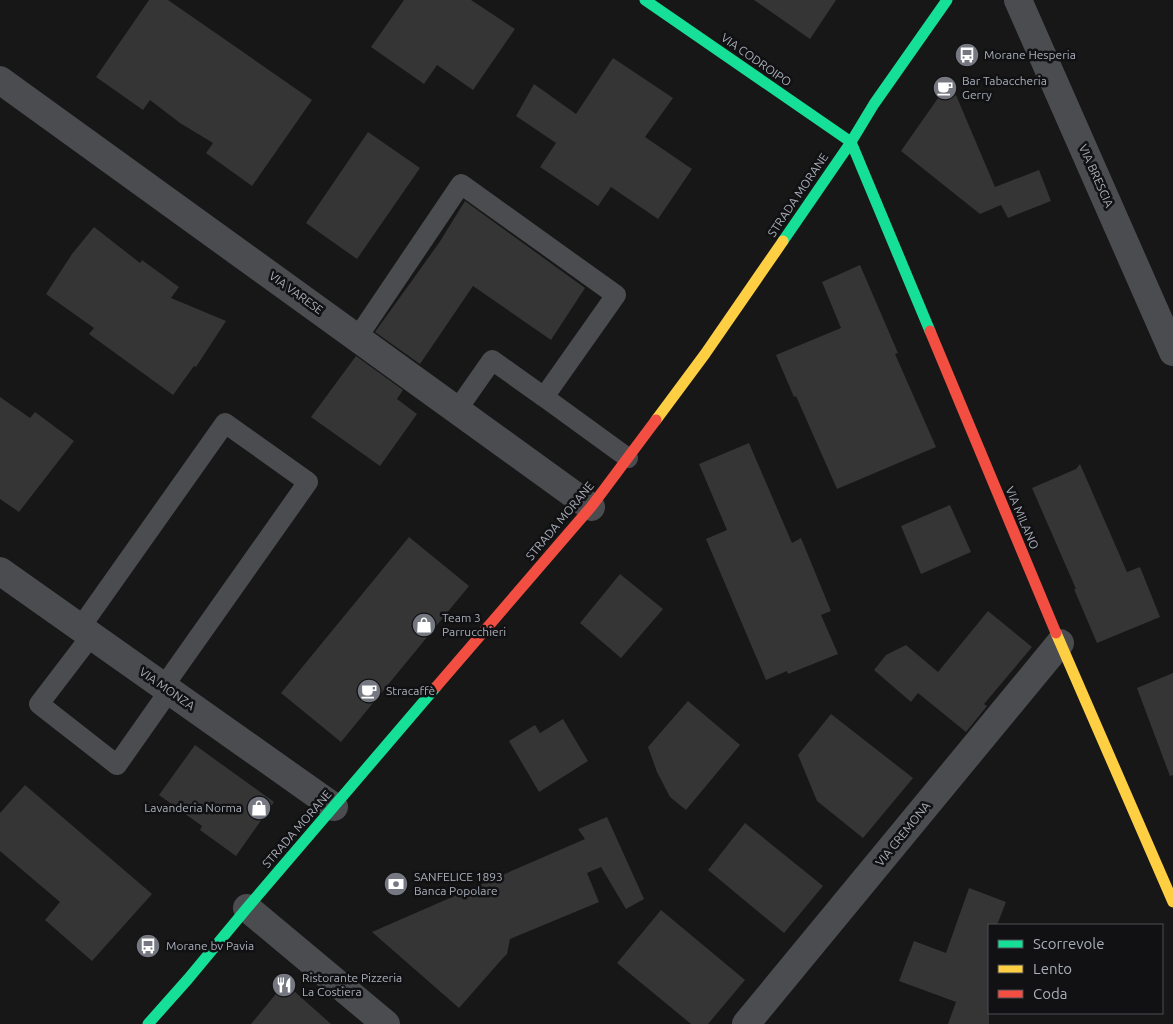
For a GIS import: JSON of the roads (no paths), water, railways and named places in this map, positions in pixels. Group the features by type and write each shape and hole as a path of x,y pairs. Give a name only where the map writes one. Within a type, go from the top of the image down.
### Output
{"street":[{"name":"VIA CODROIPO","path":"645,0 851,142"},
{"name":"STRADA MORANE","path":"148,1024 188,980 247,908 591,507 706,354 851,142 874,104 947,0"},
{"name":"VIA BRESCIA","path":"1018,0 1173,352"},
{"name":"VIA VARESE","path":"0,80 591,507"},
{"name":"VIA MILANO","path":"851,142 1060,643 1173,902"},
{"name":"VIA MONZA","path":"0,571 334,807"},
{"name":"VIA CREMONA","path":"746,1024 1060,643"},
{"path":"247,908 386,1024"}],"lane":[{"path":"357,338 461,184 616,295 544,397"},
{"path":"457,410 492,360 628,458"},
{"path":"225,423 308,482 166,689 117,765 39,704 225,423"}],"place":[{"name":"Morane Hesperia","path":"967,55"},
{"name":"Bar Tabaccheria Gerry","path":"945,88"},
{"name":"Team 3 Parrucchieri","path":"424,625"},
{"name":"Stracaffè","path":"369,691"},
{"name":"Lavanderia Norma","path":"259,808"},
{"name":"SANFELICE 1893 Banca Popolare","path":"396,884"},
{"name":"Morane bv Pavia","path":"148,946"},
{"name":"Ristorante Pizzeria La Costiera","path":"284,985"}]}
